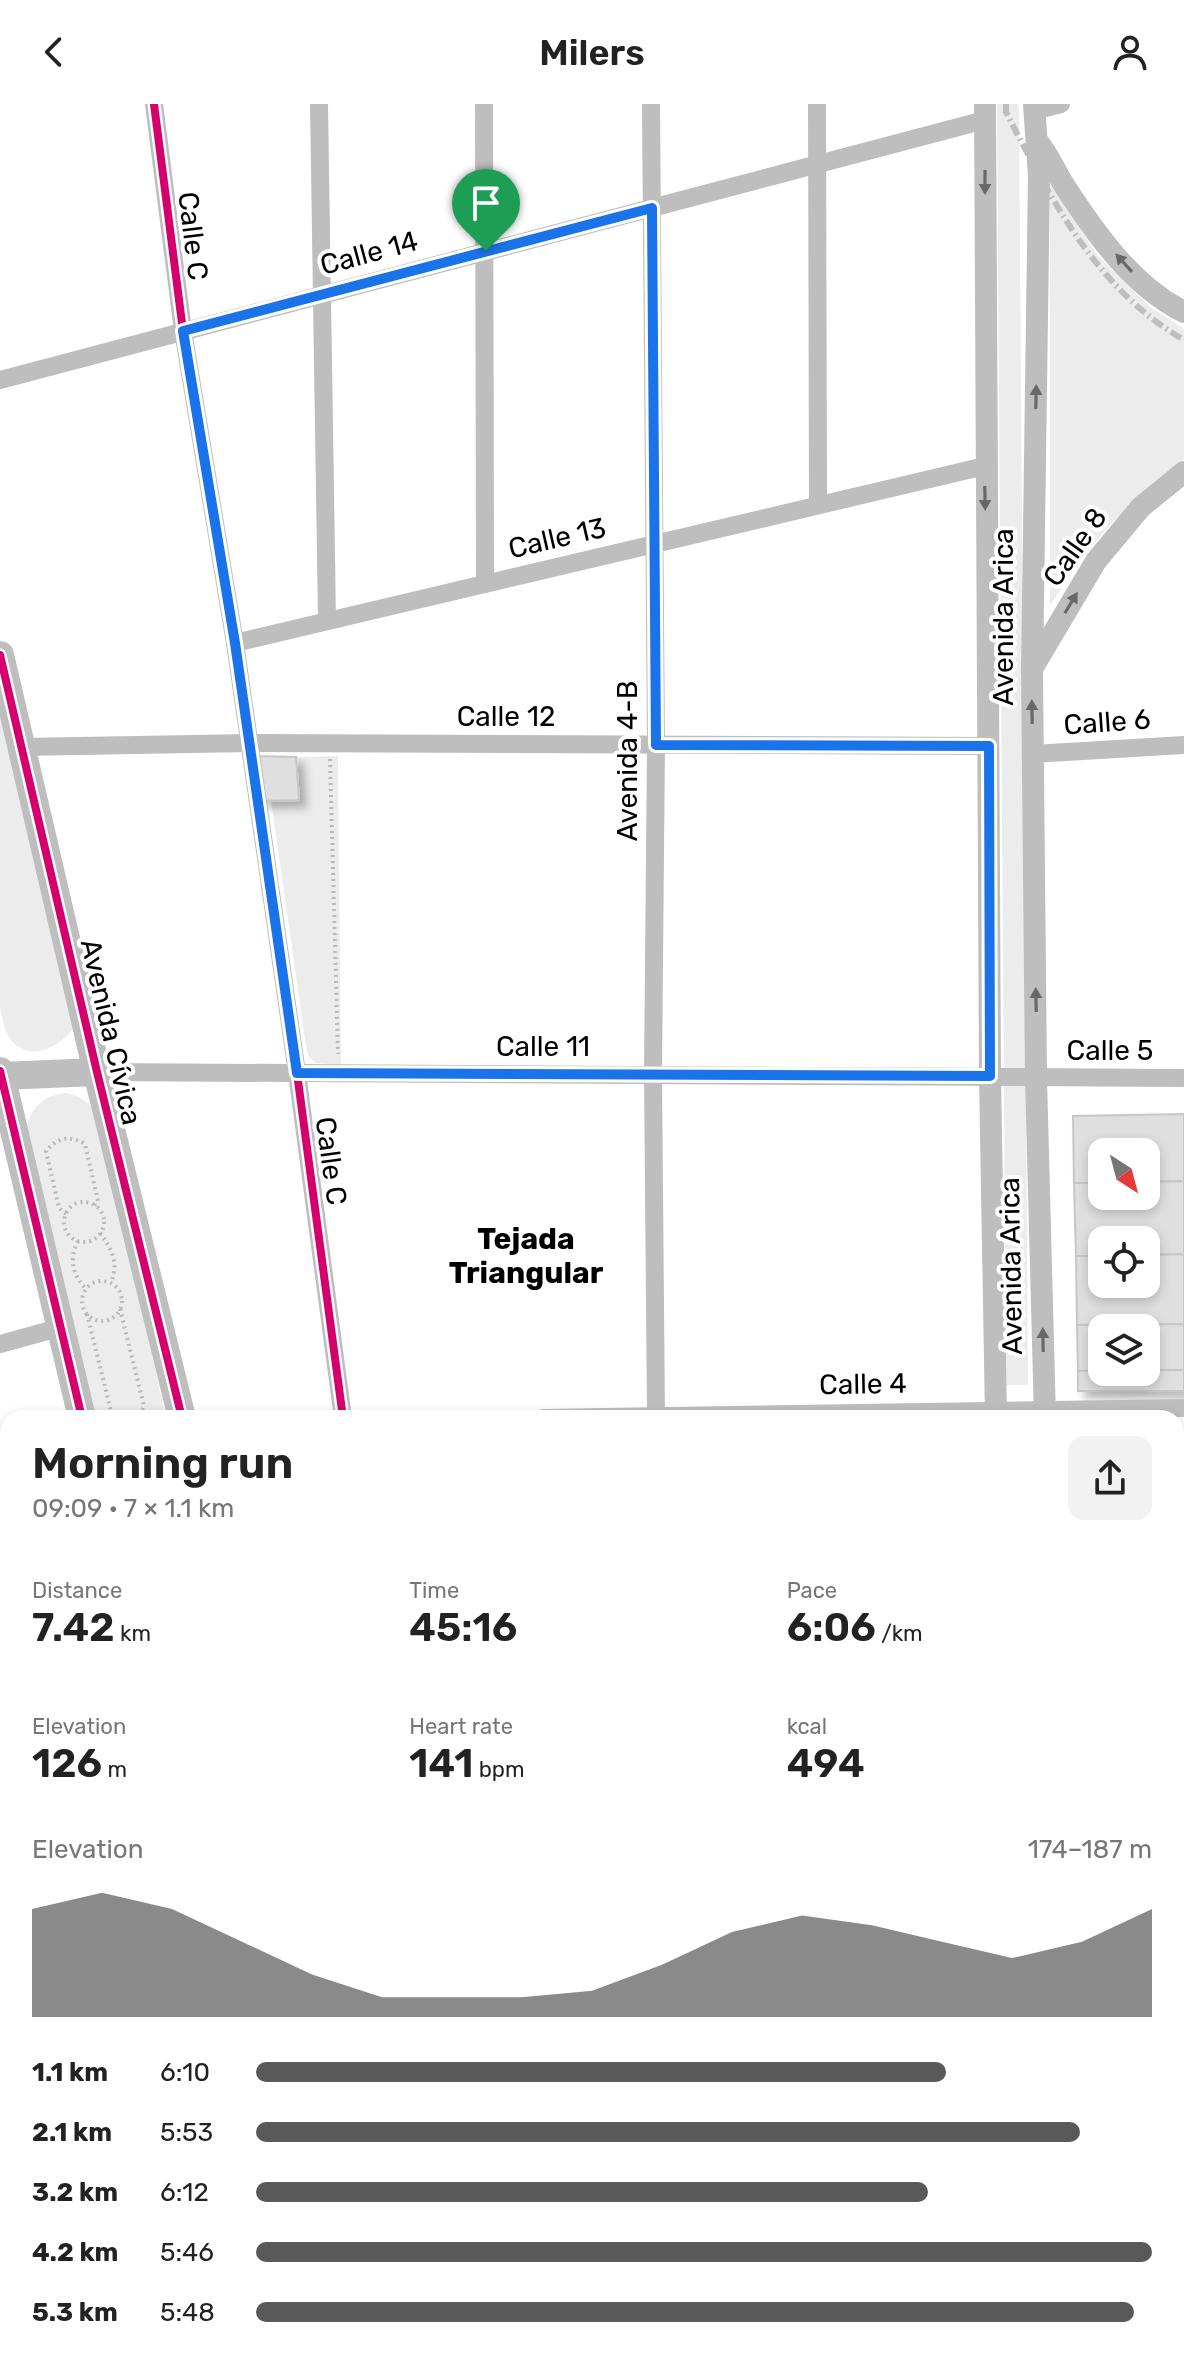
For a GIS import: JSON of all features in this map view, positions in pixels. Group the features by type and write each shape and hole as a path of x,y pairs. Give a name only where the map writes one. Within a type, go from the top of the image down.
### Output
{"main road":[{"name":"Avenida Cívica","path":"0,655 180,1410"},
{"path":"80,1410 0,1074 97,1072"}],"street":[{"name":"Calle C","path":"154,104 183,331 235,643 342,1410"},
{"path":"319,104 327,621"},
{"path":"484,104 485,584"},
{"name":"Avenida 4-B","path":"651,104 656,745 653,1074 656,1410"},
{"path":"817,104 818,505"},
{"path":"1034,108 1061,104"},
{"name":"Avenida Arica","path":"1034,108 1039,176 1032,671 1036,1078 1045,1410"},
{"name":"Calle 14","path":"0,380 817,164 985,112"},
{"name":"Avenida Arica","path":"985,112 990,1076 996,1410"},
{"path":"1036,139 1099,236 1132,273 1169,304 1184,312"},
{"name":"Calle 13","path":"235,643 985,466"},
{"name":"Calle 8","path":"1032,671 1096,561 1141,507 1184,472"},
{"name":"Calle 12","path":"22,747 249,743 989,746"},
{"name":"Calle 6","path":"1033,754 1184,745"},
{"name":"Calle 11","path":"97,1072 990,1076"},
{"name":"Calle 5","path":"990,1076 1184,1078"},
{"path":"0,1344 62,1327"},
{"name":"Calle 4","path":"1128,1410 1184,1408"}],"path":[{"path":"330,743 338,1073"},
{"path":"66,1214 59,1208 46,1151 63,1138 73,1137 85,1144 98,1201 94,1206"},
{"path":"100,1233 91,1241 78,1241 67,1233 66,1214 75,1205 88,1203 102,1215 100,1233 114,1256 114,1275 110,1283"},
{"path":"78,1241 72,1259 77,1278 86,1289"},
{"path":"111,1410 82,1302 86,1289 97,1282 110,1283 119,1292 120,1309 144,1406 142,1410"},
{"path":"87,1314 105,1320 120,1309"}],"shaded area":[{"path":"997,104 1019,104 1028,1385 1006,1385"},
{"path":"1050,183 1098,256 1150,307 1184,329 1184,459 1127,507 1078,565 1050,606"},
{"path":"0,707 73,1028 55,1045 39,1051 23,1050 12,1042 0,1008"},
{"path":"338,756 341,1065 315,1063 308,1055 265,758"},
{"path":"66,1093 76,1096 99,1116 164,1410 87,1410 25,1130 39,1104"}],"building":[{"path":"254,756 296,757 299,800 260,801"},
{"path":"1184,1114 1184,1181 1160,1182 1160,1138 1088,1138 1088,1183 1074,1183 1073,1116"},
{"path":"1184,1181 1184,1254 1160,1255 1160,1226 1088,1226 1088,1256 1076,1256 1074,1183 1088,1183 1088,1210 1160,1210 1160,1182"},
{"path":"1184,1254 1184,1324 1160,1324 1160,1314 1088,1314 1088,1325 1077,1325 1076,1256 1088,1256 1088,1298 1160,1298 1160,1255"},
{"path":"1160,1324 1184,1324 1184,1370 1160,1370"},
{"path":"1077,1325 1088,1325 1088,1371 1078,1371"},
{"path":"1160,1370 1184,1370 1184,1391 1078,1391 1078,1371 1088,1371 1088,1386 1160,1386"}],"railway":[{"path":"1006,104 1006,112 1040,177 1079,240 1125,295 1184,340"}],"cycle path":[{"path":"154,104 183,331 235,643 342,1410"},
{"path":"0,655 180,1410"},
{"path":"0,1071 80,1410"}],"district":[{"name":"Tejada Triangular","path":"526,1256"}],"route":[{"path":"652,208 656,745 989,746 990,1076 297,1073 235,643 183,331 486,251 652,208"}]}
